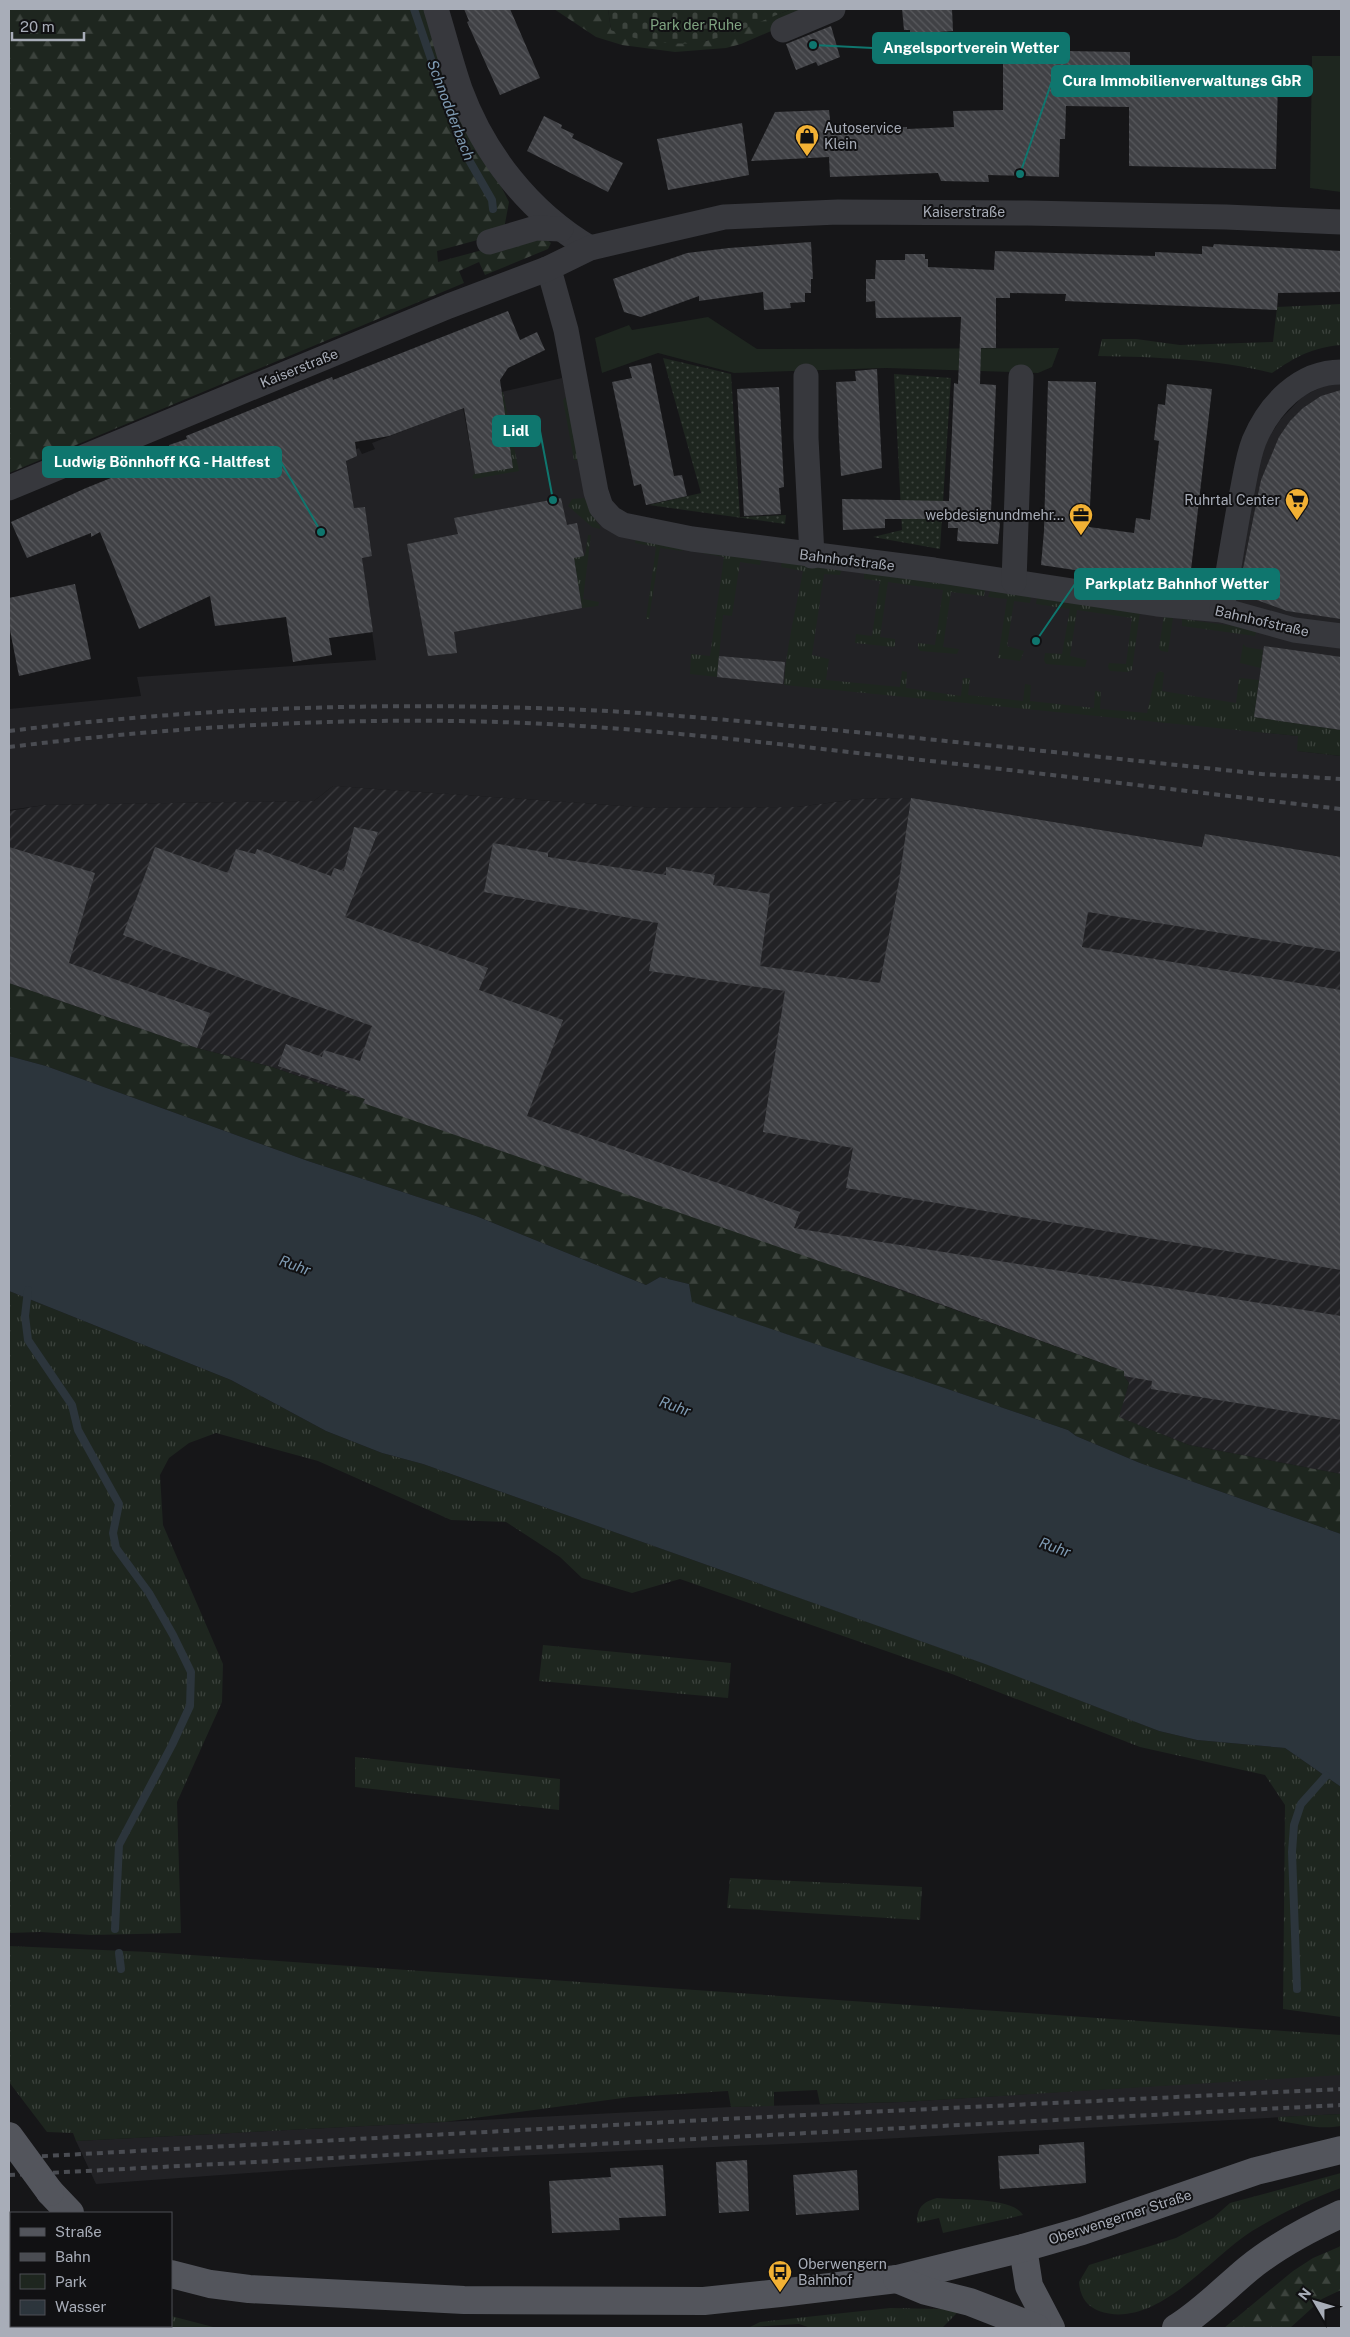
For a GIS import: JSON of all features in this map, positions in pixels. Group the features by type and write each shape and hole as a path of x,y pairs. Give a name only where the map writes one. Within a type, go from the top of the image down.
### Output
{"main road":[{"path":"9,2135 50,2192 69,2212"},
{"name":"Oberwengerner Straße","path":"172,2274 210,2284 249,2290 464,2300 704,2301 897,2279 1023,2248 1082,2231 1256,2171 1341,2150"},
{"path":"1176,2328 1190,2320 1250,2268 1304,2231 1341,2214"},
{"path":"1023,2248 1029,2286 1051,2328"},
{"path":"897,2279 926,2291 970,2302 1037,2328"}],"street":[{"path":"436,9 461,90 490,152 516,187 561,229 590,248"},
{"path":"783,30 833,9"},
{"name":"Kaiserstraße","path":"9,488 440,310 547,269 590,248 724,217 838,212 1135,215 1341,222"},
{"path":"489,242 536,228 561,229"},
{"name":"Bahnhofstraße","path":"547,269 552,280 566,330 596,492 601,507 611,518 623,525 692,539 1014,582 1157,604 1222,610 1294,630 1341,636"},
{"path":"1222,610 1238,512 1254,441 1277,404 1299,384 1318,374 1341,372"},
{"path":"806,376 806,438 812,556"},
{"path":"1014,582 1020,377"}],"shaded area":[{"path":"562,378 594,515 1226,616 1244,512 1266,442 1280,420 1303,396 1328,384 1341,384 1341,730 1254,717 1252,731 1299,736 1298,751 1341,756 1341,857 1205,834 1202,847 911,798 859,799 797,807 653,808 333,786 314,801 45,805 9,810 9,709 141,696 137,677 376,660 362,558 372,555 365,507 354,508 345,453 359,448 362,454 375,449 372,443 463,408 475,474 512,468 501,392"},
{"path":"333,786 653,808 797,807 859,799 911,798 1202,847 1205,834 1341,857 1341,1474 1189,1445 1118,1417 1129,1383 1124,1376 1124,1371 787,1249 363,1103 365,1099 272,1067 197,1048 9,983 9,811 45,805 314,801"},
{"path":"1341,2075 1341,2114 827,2142 447,2159 96,2184 76,2141 731,2107 903,2102"}],"green space":[{"path":"9,9 424,9 454,94 509,202 504,229 496,235 437,251 438,262 497,246 544,237 551,243 548,249 485,275 479,262 459,271 464,283 9,473"},
{"path":"554,9 608,9 611,30 668,42 706,41 792,9 822,9 741,44 726,48 675,52 622,45 596,37"},
{"name":"Park der Ruhe","path":"608,9 792,9 727,35 705,41 682,44 633,38 611,30"},
{"path":"1312,56 1341,56 1341,192 1310,188"},
{"path":"1341,304 1341,345 1321,348 1305,354 1272,373 1208,362 1164,358 1098,356 1102,339 1136,339 1180,345 1273,342 1277,307"},
{"path":"708,317 757,349 1059,348 1052,367 1038,373 886,368 734,373 658,353 602,373 595,338 629,325 632,330"},
{"path":"663,358 731,374 740,517 786,515 785,524 649,505 701,493"},
{"path":"894,374 951,378 940,549 873,537 902,530"},
{"path":"501,392 503,392 519,471 474,479 472,477 475,473 512,468"},
{"path":"566,397 578,460 574,460 563,400"},
{"path":"584,498 600,529 592,527 568,506 572,499"},
{"path":"588,535 591,535 583,599 599,602 598,606 582,608 574,558 585,555"},
{"path":"636,539 683,546 682,551 660,548 649,619 646,619 656,547 635,543"},
{"path":"702,549 762,557 760,565 740,562 732,616 723,615 717,677 690,674 691,654 710,656 724,557 702,553"},
{"path":"782,561 842,569 840,575 824,574 812,655 829,659 826,680 900,687 902,671 907,672 906,688 961,696 963,678 970,678 968,695 1023,701 1025,684 1031,685 1030,701 1094,708 1095,691 1101,692 1100,709 1147,713 1156,674 1160,671 1164,673 1162,691 1236,703 1239,679 1259,680 1254,717 1341,730 1341,756 1297,751 1298,736 784,685 789,643 803,571 781,567"},
{"path":"864,572 985,590 984,596 951,592 943,647 959,649 957,654 920,651 918,648 918,643 935,645 943,590 888,582 880,637 895,639 895,646 855,643 856,634 872,636 880,581 864,579"},
{"path":"990,591 1031,597 1030,603 1014,601 1007,646 1024,651 1020,661 998,658 1007,599 988,597"},
{"path":"1037,597 1140,612 1132,670 1127,672 1110,671 1108,667 1109,663 1126,664 1132,618 1077,610 1070,656 1087,660 1085,667 1046,664 1044,660 1045,653 1062,654 1070,609 1036,604"},
{"path":"1164,615 1173,618 1168,652 1161,651 1159,648"},
{"path":"1182,619 1257,629 1255,636 1182,626"},
{"path":"1243,644 1246,647 1263,650 1261,668 1240,663"},
{"path":"9,983 197,1048 272,1067 365,1099 364,1103 787,1249 1124,1371 1124,1376 1129,1383 1119,1417 1189,1445 1341,1474 1341,1534 1140,1463 1076,1436 1068,1430 691,1302 689,1284 660,1277 646,1285 476,1216 308,1161 46,1066 9,1056"},
{"path":"9,1291 231,1380 326,1431 382,1453 423,1464 986,1664 1159,1731 1197,1740 1285,1748 1341,1787 1341,2017 1283,2009 1285,1805 1265,1775 1140,1747 952,1674 680,1579 632,1593 582,1578 560,1557 506,1522 451,1520 318,1461 216,1433 189,1443 169,1458 160,1475 163,1525 223,1664 222,1702 177,1802 181,1933 92,1935 40,1932 9,1933"},
{"path":"543,1645 731,1663 728,1698 539,1681"},
{"path":"355,1757 560,1779 559,1810 355,1787"},
{"path":"730,1878 922,1887 920,1920 727,1908"},
{"path":"9,1946 149,1952 1341,2035 1341,2075 903,2102 820,2104 817,2090 774,2092 774,2106 731,2107 728,2091 630,2097 444,2122 76,2141 73,2133 47,2132 9,2082"},
{"path":"1341,2114 1341,2126 1333,2127 1317,2127 1279,2121 1278,2117"},
{"path":"1341,2173 1341,2188 1295,2207 1252,2231 1181,2288 1141,2311 1120,2314 1099,2311 1087,2303 1082,2296 1079,2282 1089,2265 1176,2238 1213,2218 1230,2203"},
{"path":"937,2198 996,2202 1017,2209 1023,2215 943,2233 939,2218 917,2223 918,2213 922,2206 928,2201"},
{"path":"1341,2246 1341,2290 1322,2299 1290,2328 1224,2328 1293,2271 1313,2258"},
{"path":"890,2308 941,2309 958,2312 942,2328 811,2328 799,2324 750,2327 760,2322"},
{"path":"172,2316 217,2328 68,2328 172,2327"}],"water":[{"name":"Ruhr","path":"9,1056 46,1066 308,1161 476,1216 646,1285 660,1277 689,1284 692,1302 1068,1430 1076,1436 1140,1463 1341,1534 1341,1787 1285,1748 1197,1740 1159,1731 985,1664 423,1464 382,1453 326,1431 231,1380 9,1291"}],"building":[{"path":"464,9 510,9 540,78 500,95 467,22 469,21"},
{"path":"902,9 952,9 953,31 910,34 910,30 904,30"},
{"path":"831,26 840,57 818,66 816,62 796,70 786,44"},
{"path":"1003,50 1130,52 1130,75 1278,78 1276,169 1129,166 1129,107 1066,106 1065,139 1060,139 1059,177 988,175 989,182 941,181 938,173 830,177 829,157 751,161 775,112 829,110 831,128 907,127 907,129 954,127 953,111 1003,110"},
{"path":"544,116 562,125 561,128 574,134 572,138 623,163 608,192 527,151"},
{"path":"742,123 749,175 668,190 657,139"},
{"path":"811,242 813,279 811,279 811,293 805,293 805,302 790,303 791,308 764,310 763,292 699,301 699,296 641,317 624,312 613,279 687,253"},
{"path":"1214,244 1341,251 1341,292 1278,293 1277,310 1065,301 1066,294 1010,293 1010,298 996,298 996,348 981,348 980,384 996,385 991,512 995,512 1000,524 998,544 957,541 958,528 948,528 948,519 885,519 885,528 843,530 842,499 949,501 954,383 958,384 961,317 876,318 875,301 866,302 866,279 875,279 876,260 905,260 905,254 925,254 925,259 928,259 928,267 994,270 995,251 1155,256 1155,252 1202,254 1202,246 1213,247"},
{"path":"508,311 520,340 537,332 545,350 508,368 500,380 513,468 475,474 464,408 389,436 355,442 357,456 346,461 354,508 365,507 372,556 362,558 373,632 329,638 332,655 293,662 286,617 215,626 210,596 139,629 100,532 91,537 91,533 27,558 11,522 86,488 121,474 123,476 173,456 169,445 187,439 186,436 332,377 333,380"},
{"path":"651,363 674,476 682,475 687,496 646,505 641,484 634,486 612,382 632,378 629,367"},
{"path":"877,369 882,468 841,476 836,382 856,381 855,371"},
{"path":"1048,381 1096,382 1089,527 1134,533 1136,518 1150,520 1159,441 1154,440 1158,404 1165,405 1167,384 1212,389 1189,587 1041,565 1044,531"},
{"path":"779,387 784,487 779,488 781,514 744,516 737,389"},
{"name":"Ruhrtal Center","path":"1341,390 1341,619 1287,611 1254,599 1245,587 1243,569 1261,480 1279,437 1290,421 1303,408 1321,396"},
{"path":"561,498 567,525 577,523 584,556 574,558 582,608 454,632 457,653 428,656 407,544 458,534 454,518"},
{"path":"75,584 91,659 19,676 9,625 9,598"},
{"path":"1264,646 1341,657 1341,730 1254,717"},
{"path":"719,656 785,662 783,684 717,677"},
{"path":"911,798 1202,847 1205,834 1341,857 1341,952 1088,912 1082,947 1341,990 1341,1270 846,1188 853,1148 763,1132 785,991 649,971 658,923 484,892 493,843 548,853 548,857 666,875 666,867 715,875 713,885 770,894 760,966 880,983 899,881"},
{"path":"354,827 378,832 345,917 488,968 479,990 563,1020 527,1116 800,1212 794,1228 1341,1316 1341,1420 1151,1389 1152,1381 1124,1376 1124,1371 897,1288 363,1103 365,1099 349,1094 350,1091 278,1066 286,1044 322,1057 324,1050 360,1061 372,1026 123,935 155,847 228,873 236,849 255,854 257,849 331,876 334,868 344,871"},
{"path":"9,847 95,873 69,963 210,1013 197,1048 9,983"},
{"path":"1084,2142 1086,2183 1000,2189 998,2156 1039,2154 1039,2145"},
{"path":"747,2160 749,2211 719,2213 716,2162"},
{"path":"663,2165 666,2216 619,2218 620,2230 552,2233 549,2181 611,2177 610,2168"},
{"path":"857,2170 859,2210 796,2215 793,2175"}],"waterway":[{"name":"Schnodderbach","path":"414,9 448,109 469,160 492,200 493,209"},
{"path":"28,1290 25,1316 28,1340 72,1405 78,1430 119,1504 113,1533 116,1548 149,1593 191,1672 190,1706 172,1745 119,1845 115,1929"},
{"path":"1297,1989 1292,1852 1294,1825 1301,1804 1326,1776"},
{"path":"119,1953 121,1969"}],"railway":[{"path":"9,731 158,716 233,711 383,706 533,708 672,715 1262,774 1341,779"},
{"path":"9,747 192,729 315,722 438,721 545,724 683,734 986,767 1341,809"},
{"path":"9,2158 724,2119 1341,2089"},
{"path":"9,2175 1341,2105"}],"place":[{"name":"Angelsportverein Wetter","path":"813,45"},
{"name":"Autoservice Klein","path":"807,157"},
{"name":"Cura Immobilienverwaltungs GbR","path":"1020,174"},
{"name":"Lidl","path":"553,500"},
{"name":"Ruhrtal Center","path":"1297,521"},
{"name":"Ludwig Bönnhoff KG - Haltfest","path":"321,532"},
{"name":"webdesignundmehr...","path":"1081,536"},
{"name":"Parkplatz Bahnhof Wetter","path":"1036,641"},
{"name":"Oberwengern Bahnhof","path":"780,2293"}]}
